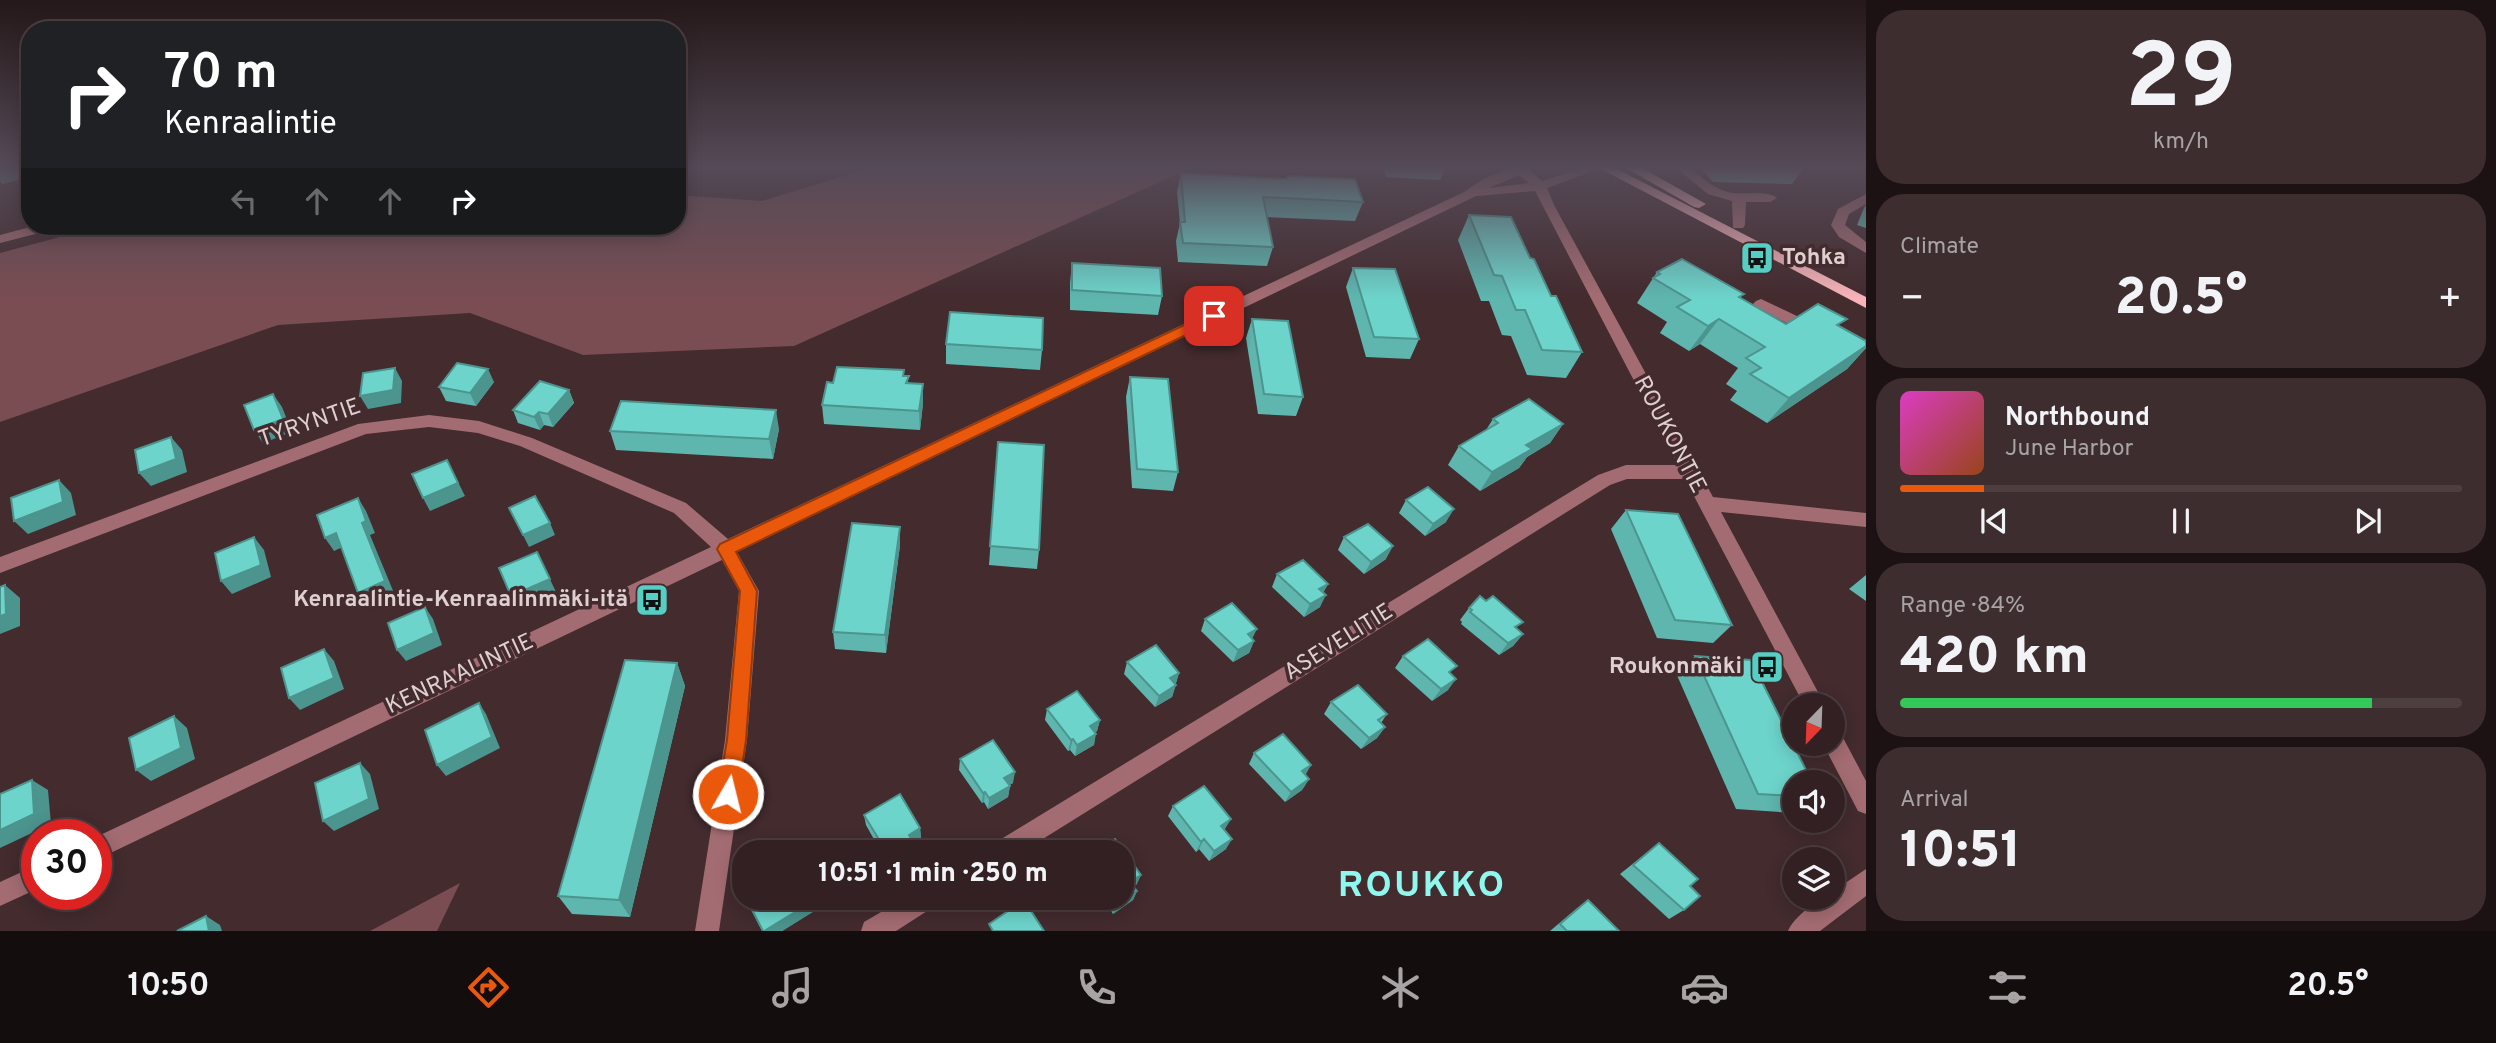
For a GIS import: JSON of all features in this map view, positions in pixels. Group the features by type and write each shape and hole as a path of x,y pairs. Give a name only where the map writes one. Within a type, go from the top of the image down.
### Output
{"main road":[{"path":"1690,211 1866,303"},
{"path":"1713,211 1866,293"}],"street":[{"name":"KENRAALINTIE","path":"112,841 1434,211"},
{"name":"ROUKONTIE","path":"1550,211 1809,693"},
{"path":"1738,225 1739,211"},
{"path":"1844,211 1838,225 1844,234 1866,249"},
{"path":"0,239 21,234"},
{"path":"1761,304 1831,339"},
{"name":"TYRYNTIE","path":"0,565 364,428 429,421 479,427 526,442 680,508 726,549"},
{"name":"ASEVELITIE","path":"1020,840 1604,480 1626,472 1689,472"},
{"path":"1706,503 1866,520"},
{"path":"707,931 736,740 748,591 726,549"},
{"path":"1841,756 1866,803"},
{"path":"1800,931 1866,881"},
{"path":"0,894 21,884"},
{"path":"873,931 907,910"}],"shaded area":[{"path":"686,211 1094,211 794,346 583,355 470,313 278,325 0,422 0,253 67,235 686,235"},
{"path":"460,883 437,931 370,931"}],"building":[{"path":"1184,211 1266,211 1273,247 1183,243 1180,222 1185,222"},
{"path":"1469,215 1511,217 1551,296 1556,296 1582,352 1542,350 1525,310 1516,310 1502,276 1494,275"},
{"path":"1682,259 1744,294 1739,297 1786,324 1818,304 1847,319 1837,325 1866,341 1866,346 1789,398 1750,374 1761,368 1746,358 1765,347 1719,319 1708,326 1677,307 1690,300 1653,278 1660,274 1657,272"},
{"path":"1072,263 1160,268 1162,296 1072,290"},
{"path":"1353,268 1395,269 1419,339 1374,337"},
{"path":"950,312 1043,318 1042,350 946,344"},
{"path":"1252,319 1288,321 1303,397 1264,394"},
{"path":"457,363 488,369 470,393 439,387"},
{"path":"837,367 904,370 903,376 909,376 906,383 923,384 919,411 822,405 827,382 833,383"},
{"path":"395,368 393,390 360,396 363,373"},
{"path":"1130,377 1168,379 1178,472 1137,469"},
{"path":"540,381 569,390 548,414 539,412 534,417 513,410"},
{"path":"273,394 283,419 254,430 244,405"},
{"path":"1529,399 1563,424 1526,445 1532,449 1492,472 1459,446 1498,423 1493,419"},
{"path":"621,401 776,410 769,439 610,431"},
{"path":"171,437 176,459 139,473 135,450"},
{"path":"998,442 1044,445 1039,550 990,546"},
{"path":"447,460 458,483 423,498 412,474"},
{"path":"59,480 63,502 14,521 11,498"},
{"path":"1428,487 1454,509 1433,524 1406,500"},
{"path":"535,496 550,523 523,535 509,508"},
{"path":"358,498 366,521 362,523 385,581 358,593 336,533 325,538 317,515"},
{"path":"1626,510 1678,514 1732,625 1675,620"},
{"path":"852,523 900,527 885,635 833,632"},
{"path":"1368,524 1393,546 1371,562 1344,537"},
{"path":"254,537 261,565 221,581 215,553"},
{"path":"537,552 550,579 511,596 499,568"},
{"path":"1303,560 1328,584 1319,589 1326,595 1310,604 1277,574"},
{"path":"5,585 6,614 0,616 0,587"},
{"path":"1480,596 1486,601 1493,596 1523,622 1515,627 1523,634 1508,643 1470,612 1472,610 1469,608"},
{"path":"1232,603 1257,629 1248,634 1254,641 1238,650 1205,619"},
{"path":"425,607 434,633 397,650 388,623"},
{"path":"1428,639 1457,666 1449,672 1456,679 1441,689 1403,656"},
{"path":"1156,645 1179,673 1170,678 1176,685 1159,696 1127,662"},
{"path":"324,649 334,678 289,698 281,668"},
{"path":"1695,656 1751,660 1782,722 1782,756 1799,756 1806,770 1782,770 1782,795 1758,794"},
{"path":"625,660 677,663 619,900 558,896"},
{"path":"1358,685 1387,714 1378,720 1385,727 1369,738 1331,702"},
{"path":"1077,691 1100,720 1090,726 1096,734 1077,745 1047,709"},
{"path":"479,703 492,737 437,765 425,730"},
{"path":"174,716 181,748 136,770 129,738"},
{"path":"1283,734 1311,765 1302,771 1309,779 1291,792 1254,753"},
{"path":"993,740 1015,772 1004,778 1010,786 989,798 960,759"},
{"path":"360,763 369,799 323,821 315,783"},
{"path":"32,780 34,814 0,830 0,794"},
{"path":"1204,786 1231,819 1221,826 1232,839 1214,851 1204,839 1201,842 1173,806"},
{"path":"900,794 920,828 909,835 912,840 879,840 864,815"},
{"path":"1659,843 1698,879 1690,886 1700,896 1684,910 1633,865"},
{"path":"1134,865 1141,875 1134,879"},
{"path":"1588,900 1619,931 1567,931 1560,924"},
{"path":"752,910 798,910 763,931"},
{"path":"1009,910 1030,910 1044,931 993,931 989,924"},
{"path":"206,916 209,931 177,931"}],"place":[{"name":"Tohka","path":"1757,258"},
{"name":"Kenraalintie-Kenraalinmäki-itä","path":"652,600"},
{"name":"Roukonmäki","path":"1767,667"}],"district":[{"name":"ROUKKO","path":"1422,886"}],"route":[{"path":"728,794 736,740 748,591 726,549 1214,316"}]}
